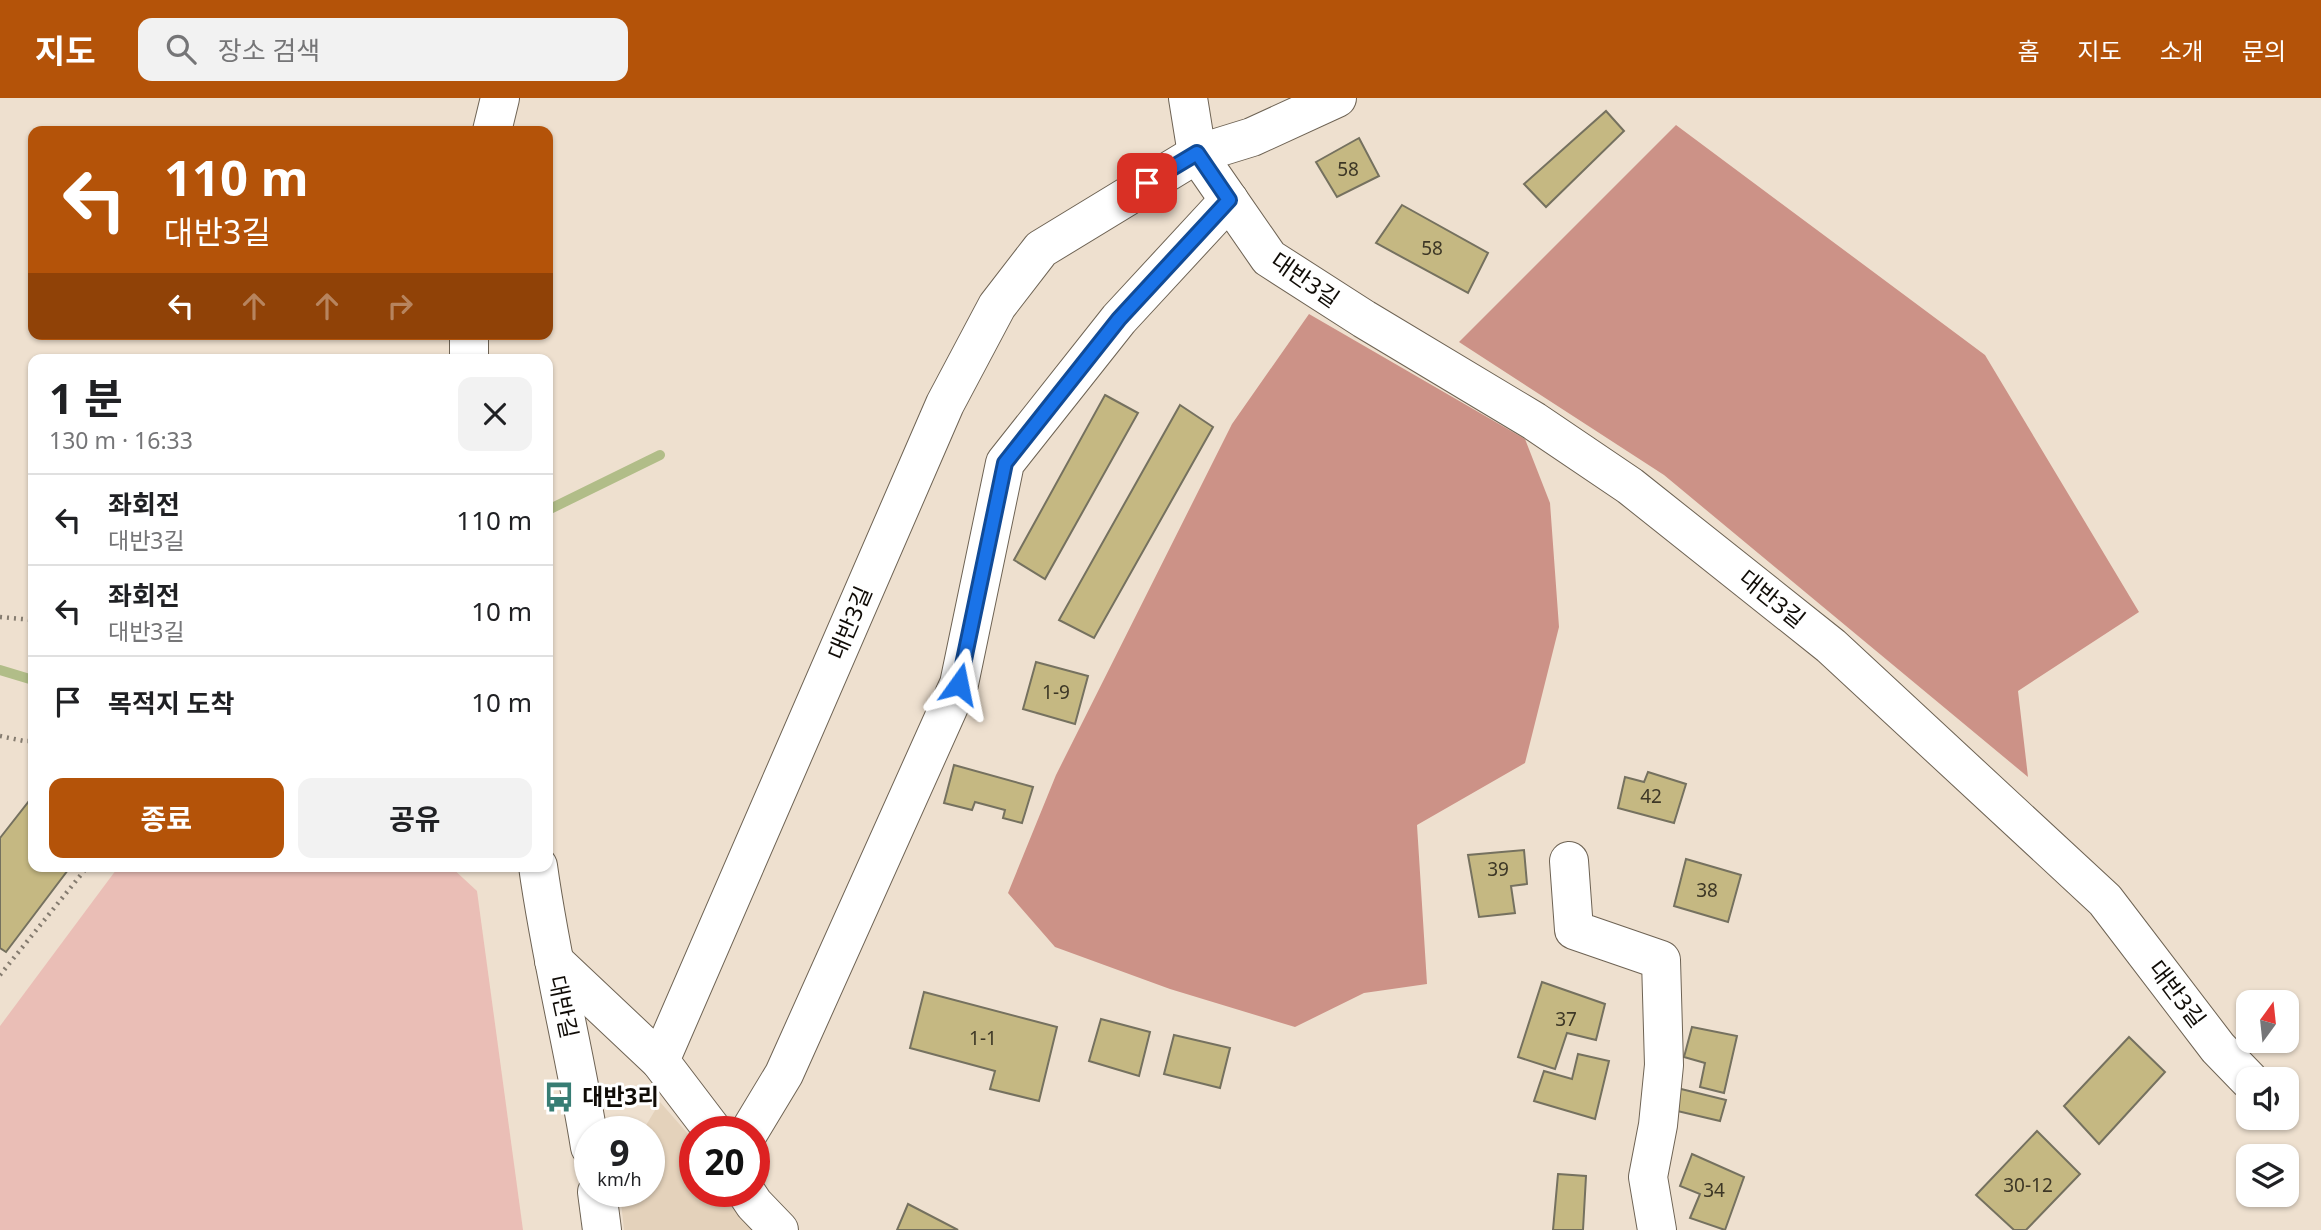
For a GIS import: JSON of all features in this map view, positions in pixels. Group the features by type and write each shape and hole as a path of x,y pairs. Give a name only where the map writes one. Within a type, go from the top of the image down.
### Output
{"street":[{"path":"493,126 500,98"},
{"name":"대반3길","path":"1188,98 1197,153 1269,258 1364,319 1534,421 1630,486 1831,646 2105,900 2218,1048 2236,1067"},
{"name":"대반3길","path":"660,1062 945,404 997,306 1041,249 1197,153 1252,137 1337,98"},
{"path":"758,1116 784,1073 959,684 1005,463 1119,319 1229,200"},
{"path":"1569,861 1574,930 1661,960 1664,1065 1658,1125 1648,1177 1657,1230"},
{"name":"대반길","path":"539,872 585,1116"},
{"path":"554,961 660,1062 702,1116"},
{"path":"599,1207 602,1230"},
{"path":"757,1207 779,1230"}],"path":[{"path":"0,617 28,620"},
{"path":"0,736 28,741"},
{"path":"0,975 83,872"}],"shaded area":[{"path":"1676,125 1985,355 2139,612 2018,691 2028,777 1664,475 1459,342"},
{"path":"1309,314 1525,439 1550,503 1559,627 1525,763 1417,825 1427,984 1364,993 1295,1027 1170,989 1055,947 1008,893 1056,775 1232,424"},
{"path":"115,872 456,872 477,891 523,1230 0,1230 0,1026"},
{"path":"660,1102 679,1124 679,1207 733,1207 754,1230 624,1230 622,1207 665,1207 665,1116 652,1116"}],"building":[{"path":"1606,111 1624,131 1546,207 1524,184"},
{"path":"1359,138 1379,176 1337,197 1316,162"},
{"path":"1402,205 1488,253 1468,293 1376,243"},
{"path":"1105,395 1138,413 1045,579 1014,560"},
{"path":"1180,405 1213,427 1094,638 1059,620"},
{"path":"1036,662 1088,676 1075,724 1023,709"},
{"path":"954,765 1033,787 1022,823 1003,818 1005,810 975,802 972,810 944,803"},
{"path":"1648,772 1686,784 1674,823 1618,808 1625,777 1644,782"},
{"path":"28,802 28,872 66,872 6,952 0,948 0,838"},
{"path":"1524,850 1527,884 1511,886 1515,913 1479,917 1468,855"},
{"path":"1686,859 1741,875 1728,922 1674,906"},
{"path":"1542,982 1605,1004 1596,1040 1567,1033 1555,1069 1518,1057"},
{"path":"924,992 1057,1027 1039,1101 990,1089 995,1071 910,1048"},
{"path":"1101,1019 1150,1032 1139,1076 1089,1061"},
{"path":"1692,1027 1737,1036 1724,1093 1700,1087 1705,1063 1684,1057"},
{"path":"1174,1035 1230,1048 1220,1088 1164,1074"},
{"path":"2129,1037 2165,1072 2099,1144 2064,1106"},
{"path":"1578,1054 1609,1061 1595,1119 1534,1101 1544,1071 1572,1079"},
{"path":"1677,1088 1726,1100 1720,1121 1673,1110"},
{"path":"2037,1131 2080,1174 2026,1230 2014,1230 1976,1195"},
{"path":"1692,1154 1744,1177 1725,1230 1690,1218 1700,1194 1680,1186"},
{"path":"1558,1174 1586,1176 1583,1230 1553,1230"},
{"path":"908,1204 958,1230 897,1230"}],"waterway":[{"path":"553,508 660,455"},
{"path":"0,670 28,678"}],"place":[{"name":"대반3리","path":"559,1097"}],"route":[{"path":"959,684 1005,463 1119,319 1229,200 1197,153 1147,183"}]}
